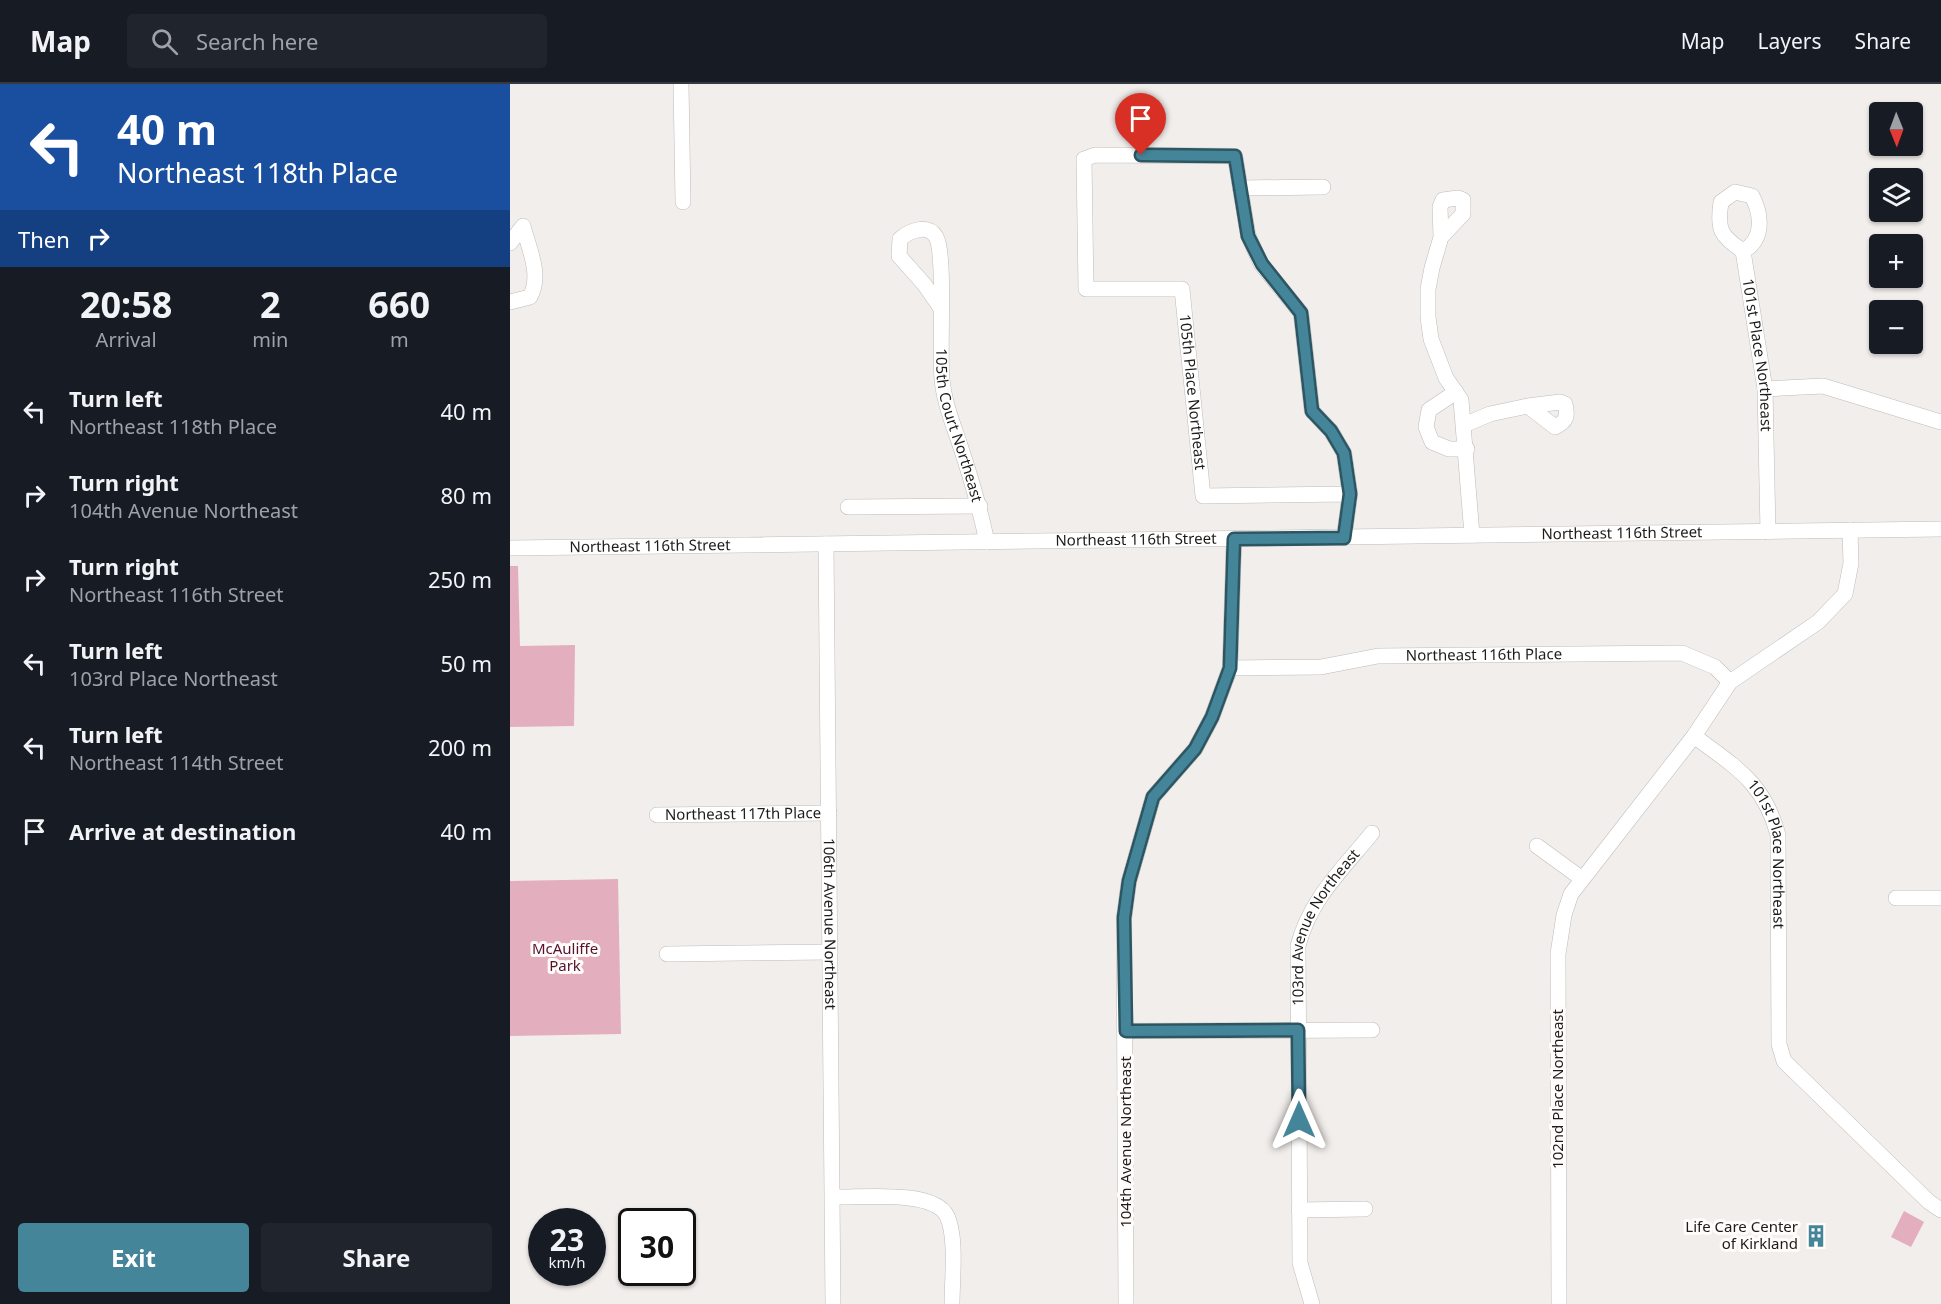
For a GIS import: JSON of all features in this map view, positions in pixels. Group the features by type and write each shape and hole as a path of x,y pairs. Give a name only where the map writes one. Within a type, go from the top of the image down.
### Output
{"street":[{"path":"681,84 683,202"},
{"name":"105th Place Northeast","path":"1240,188 1235,156 1095,155 1084,159 1086,289 1182,289 1203,496 1350,494"},
{"path":"1323,187 1240,188 1248,236 1262,264 1301,313 1312,411 1331,431 1344,453 1350,494 1344,538"},
{"path":"510,243 523,226 536,272 534,290 530,297 510,302"},
{"name":"105th Court Northeast","path":"940,308 924,284 899,256 900,239 908,232 930,231 937,238 941,264 942,379 948,406 980,506 987,542"},
{"path":"1441,237 1428,289 1428,317 1431,339 1446,378 1461,400 1467,449 1472,536"},
{"name":"101st Place Northeast","path":"1743,251 1765,388 1768,532"},
{"path":"1765,388 1823,386 1941,422"},
{"path":"1456,392 1429,410 1426,427 1432,442 1449,449 1467,449"},
{"path":"1464,425 1490,414 1528,406"},
{"path":"848,507 980,506"},
{"name":"Northeast 116th Street","path":"510,548 1941,529"},
{"path":"1694,736 1730,682 1818,622 1845,594 1851,563 1850,530"},
{"name":"104th Avenue Northeast","path":"1126,1304 1124,918 1129,881 1153,797 1195,749 1212,717 1230,668 1234,539"},
{"name":"106th Avenue Northeast","path":"826,544 833,1304"},
{"name":"Northeast 116th Place","path":"1230,668 1321,667 1378,656 1682,653 1715,667 1730,682"},
{"name":"101st Place Northeast","path":"1694,736 1753,783 1765,798 1773,816 1778,835 1779,1044 1784,1061 1929,1202 1941,1210"},
{"name":"102nd Place Northeast","path":"1559,1304 1558,954 1564,915 1571,894 1581,878 1694,736"},
{"name":"Northeast 117th Place","path":"657,815 829,813"},
{"name":"103rd Avenue Northeast","path":"1312,1304 1300,1263 1298,946 1305,921 1316,901 1372,833"},
{"path":"1537,846 1581,878"},
{"path":"1896,898 1941,898"},
{"path":"666,954 830,952"},
{"path":"1126,1031 1372,1030"},
{"path":"833,1197 919,1198 942,1208 948,1217 952,1234 952,1304"},
{"path":"1299,1210 1365,1209"}],"green space":[{"path":"510,566 518,566 520,646 575,645 574,726 510,727"},
{"name":"McAuliffe Park","path":"618,879 621,1034 510,1036 510,881"},
{"path":"1904,1211 1924,1222 1911,1247 1891,1237"}],"place":[{"name":"Life Care Center of Kirkland","path":"1816,1236"}],"route":[{"path":"1141,155 1235,156 1248,236 1262,264 1301,313 1312,411 1331,431 1344,453 1350,494 1344,538 1234,539 1230,668 1212,717 1195,749 1153,797 1129,881 1124,918 1126,1031 1298,1030 1299,1120"}]}
